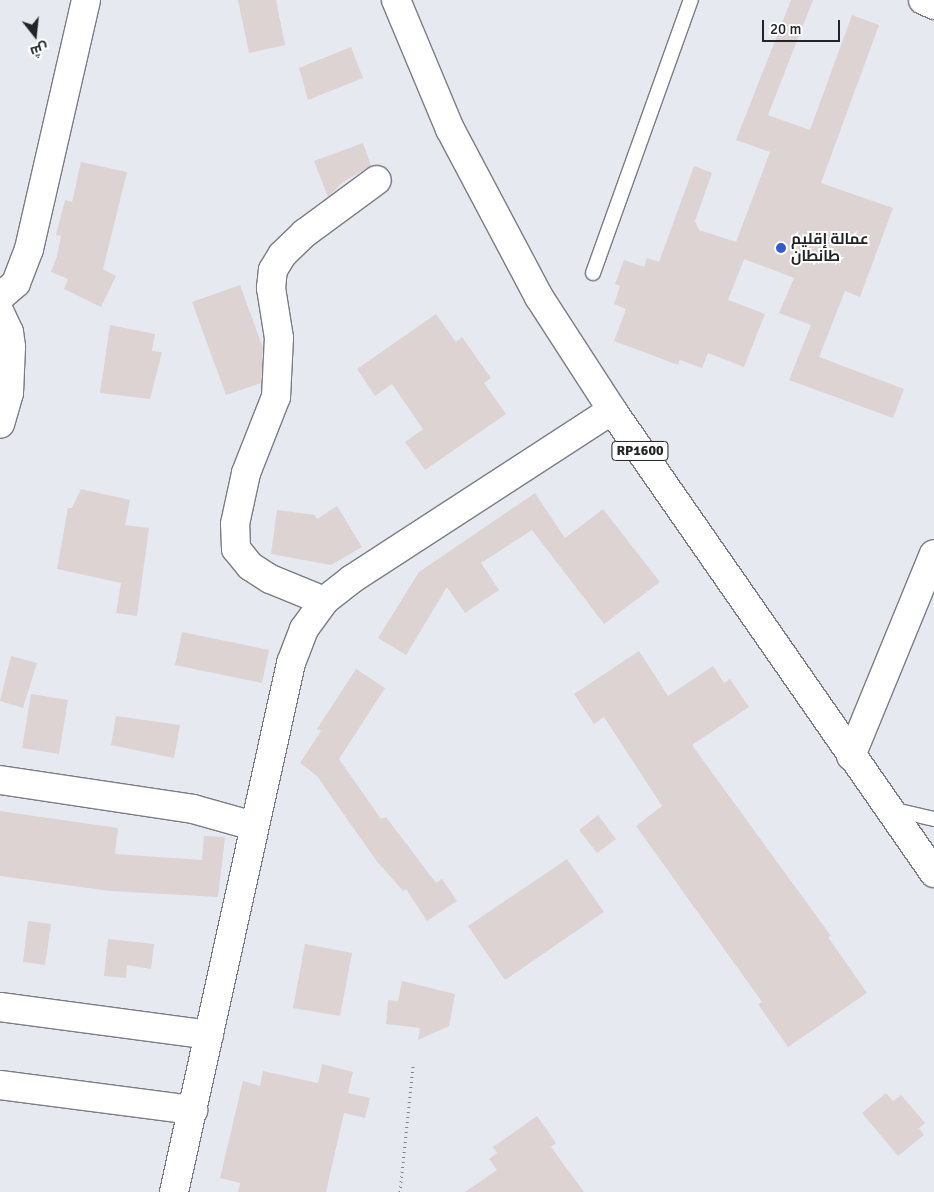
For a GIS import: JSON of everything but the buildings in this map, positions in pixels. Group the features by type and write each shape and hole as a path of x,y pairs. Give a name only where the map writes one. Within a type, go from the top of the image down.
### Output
{"street":[{"path":"0,298 16,283 29,249 86,0"},
{"name":"RP1600","path":"396,0 450,129 504,237 612,410 934,874"},
{"path":"923,0 934,5"},
{"path":"324,601 270,579 250,566 236,549 235,524 246,473 276,397 279,338 271,288 273,270 282,255 306,232 377,180"},
{"path":"0,313 9,332 11,347 9,393 0,424"},
{"path":"174,1192 254,826 297,645 324,601 352,578 612,410"},
{"path":"852,756 934,554"},
{"path":"0,780 194,809 254,826"},
{"path":"0,1007 209,1035"},
{"path":"0,1085 193,1110"}],"lane":[{"path":"593,273 691,0"},
{"path":"889,809 934,819"}],"path":[{"path":"400,1192 413,1066"}],"place":[{"name":"عمالة إقليم طانطان","path":"781,248"}]}
